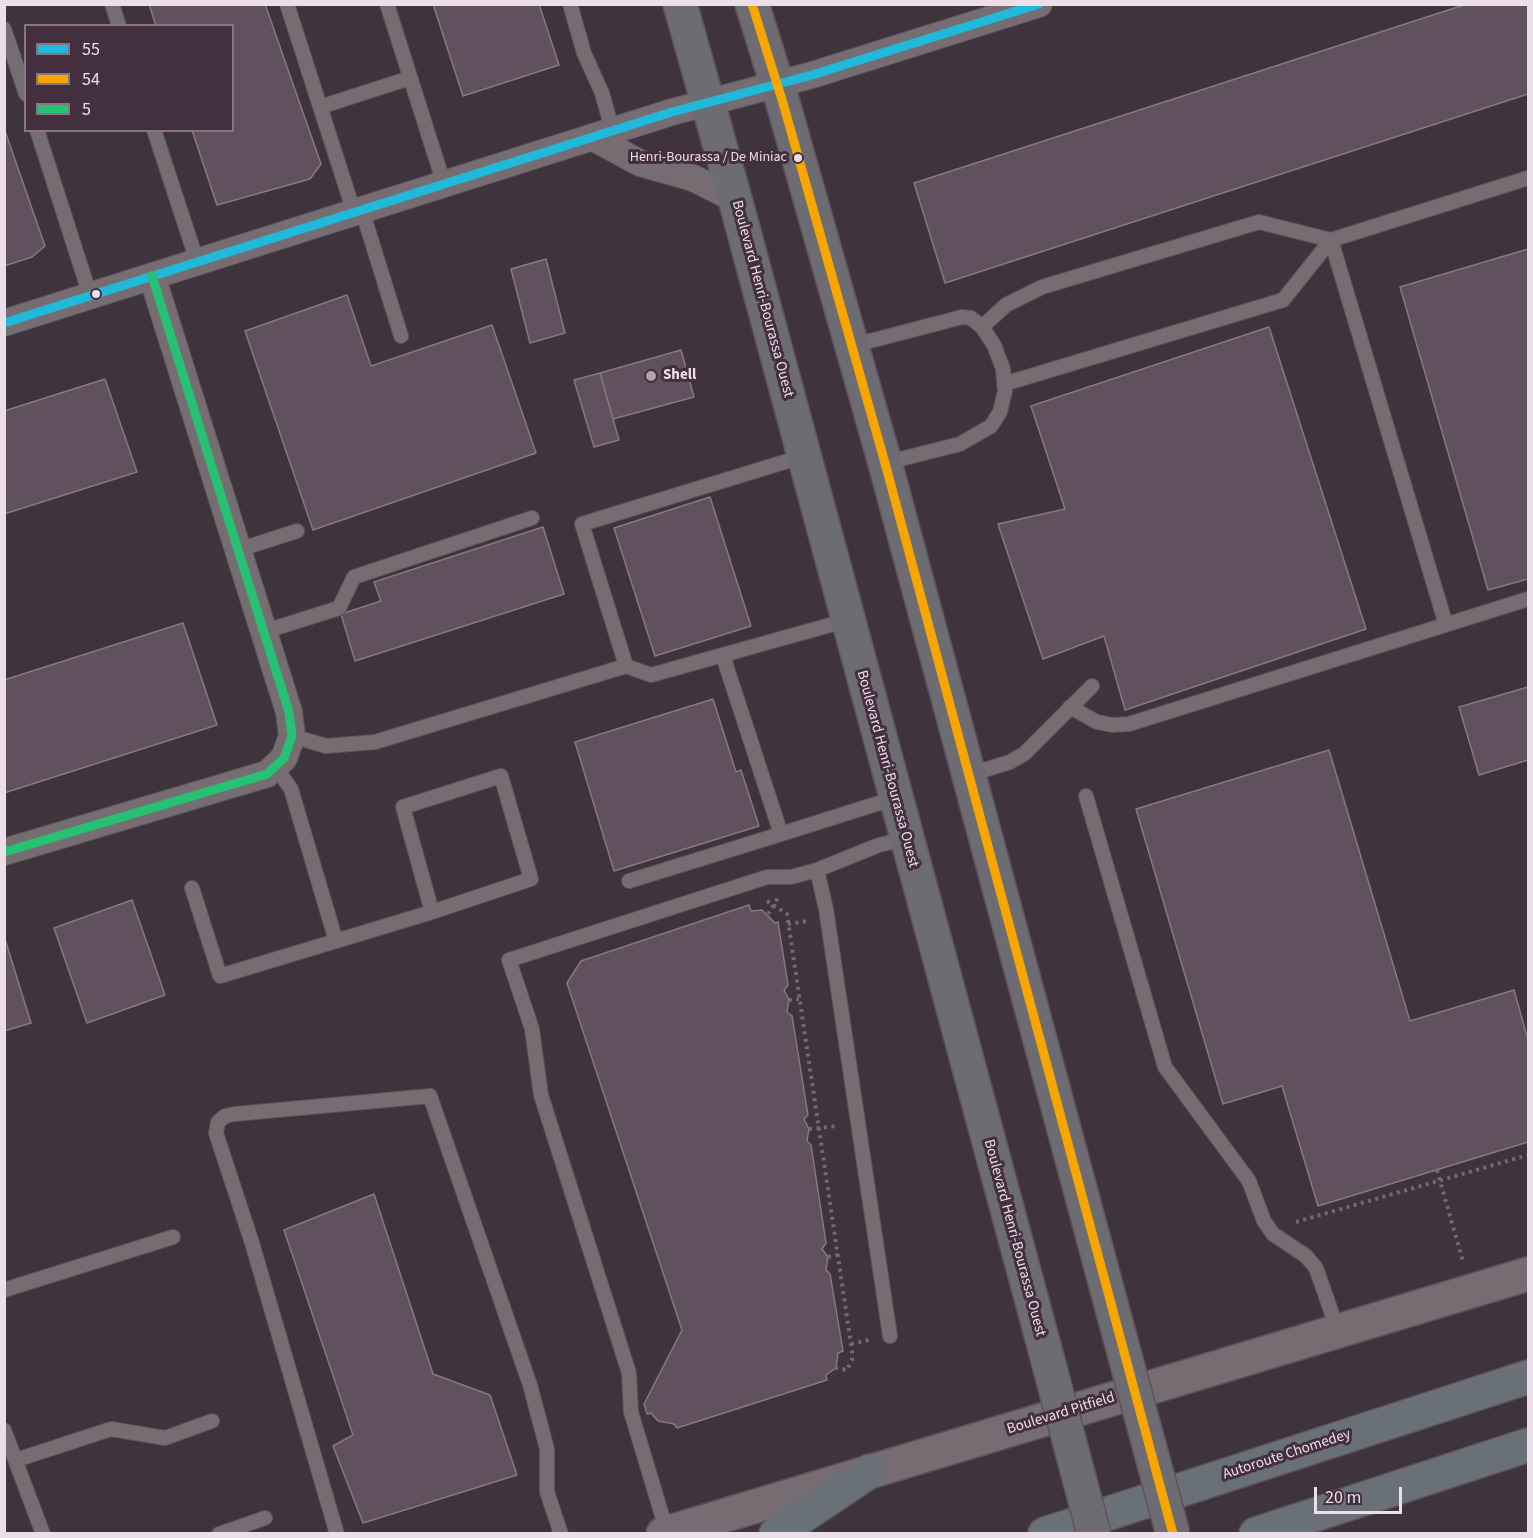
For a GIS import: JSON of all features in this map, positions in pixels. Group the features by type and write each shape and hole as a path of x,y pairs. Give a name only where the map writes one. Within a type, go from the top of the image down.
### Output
{"highway":[{"name":"Autoroute Chomedey","path":"1045,1533 1528,1377"},
{"path":"1256,1533 1528,1445"},
{"path":"776,1533 870,1471"}],"main road":[{"name":"Boulevard Henri-Bourassa Ouest","path":"680,4 735,199 1094,1533"},
{"path":"752,4 885,464 1173,1533"},
{"name":"Boulevard Pitfield","path":"665,1533 1528,1274"}],"street":[{"path":"4,322 444,184 608,140 708,102 777,84 1039,4"},
{"path":"608,140 640,163 693,178 735,199"},
{"path":"4,852 267,774 284,758 292,736 289,712 152,276"}],"lane":[{"path":"112,4 118,24"},
{"path":"286,4 320,107 402,336"},
{"path":"387,4 444,184"},
{"path":"570,4 608,140"},
{"path":"4,29 24,88"},
{"path":"320,107 410,78"},
{"path":"38,132 90,295"},
{"path":"155,132 197,261"},
{"path":"982,327 1006,305 1042,286 1259,222 1331,240 1528,178"},
{"path":"1004,384 1284,300 1331,240"},
{"path":"1331,240 1446,625"},
{"path":"851,346 962,318 972,318 982,327 994,345 1003,369 1004,384 1000,412 991,426 960,444 885,464"},
{"path":"626,666 582,524 804,456"},
{"path":"263,632 339,608 354,577 532,518"},
{"path":"238,550 297,531"},
{"path":"1071,707 1097,722 1113,725 1129,724 1528,599"},
{"path":"292,736 326,746 375,742 626,666 651,675 848,620"},
{"path":"723,656 781,834"},
{"path":"968,775 1010,762 1024,754 1092,686"},
{"path":"275,766 291,789 336,941"},
{"path":"192,888 220,976 432,912 531,879 501,776 403,807 432,912"},
{"path":"1086,796 1165,1067 1249,1181 1264,1221 1273,1234 1306,1256 1316,1268 1338,1331"},
{"path":"629,881 895,798"},
{"path":"665,1533 631,1412 629,1373 541,1095 532,1029 509,960 767,877 791,877 817,870 879,845 906,839"},
{"path":"817,870 831,942 890,1336"},
{"path":"337,1533 252,1243 216,1133 218,1122 225,1116 235,1114 430,1096 530,1385 547,1449 547,1492 561,1533"},
{"path":"4,1290 173,1237"},
{"path":"16,1460 111,1429 165,1438 212,1421"},
{"path":"4,1430 43,1533"},
{"path":"219,1533 265,1518"}],"path":[{"path":"765,899 787,914 852,1360 848,1370 836,1368"},
{"path":"768,914 773,905"},
{"path":"789,1000 799,999"},
{"path":"809,1129 819,1130"},
{"path":"1294,1222 1528,1155"},
{"path":"1437,1170 1463,1262"},
{"path":"828,1257 838,1256"}],"building":[{"path":"149,4 265,4 321,164 310,179 217,205 193,132 234,132 234,24 155,24"},
{"path":"433,4 539,4 559,65 463,96"},
{"path":"1467,4 1528,4 1528,94 945,283 914,183"},
{"path":"4,128 45,246 32,257 4,266"},
{"path":"1528,249 1528,579 1488,590 1400,287"},
{"path":"546,259 565,333 530,343 511,269"},
{"path":"347,295 371,366 492,325 536,453 313,530 245,331"},
{"path":"1269,327 1366,629 1125,710 1104,636 1043,659 998,524 1065,509 1031,406"},
{"path":"681,350 694,397 613,419 600,373"},
{"path":"600,373 619,440 594,447 574,380"},
{"path":"105,379 137,472 4,514 4,411"},
{"path":"710,497 751,626 655,656 614,528"},
{"path":"543,527 564,594 355,661 341,614 381,601 374,582"},
{"path":"183,623 217,725 4,793 4,680"},
{"path":"1528,687 1528,760 1479,775 1459,707"},
{"path":"713,699 736,772 741,770 759,826 614,871 575,742"},
{"path":"1329,750 1410,1021 1514,990 1528,1040 1528,1142 1318,1206 1282,1086 1223,1104 1136,809"},
{"path":"132,900 165,995 87,1023 54,928"},
{"path":"749,905 751,911 762,910 775,923 778,922 788,985 784,990 789,1000 787,1012 792,1016 808,1115 804,1119 809,1129 807,1141 811,1145 826,1243 822,1249 828,1257 826,1270 830,1274 843,1351 838,1353 836,1368 826,1375 827,1380 677,1428 674,1424 658,1421 651,1413 647,1414 644,1404 682,1330 567,983 581,961"},
{"path":"4,936 31,1023 4,1031"},
{"path":"374,1194 433,1374 490,1395 517,1475 363,1523 333,1446 353,1435 284,1230"}],"transit line":[{"name":"54","path":"752,4 783,103 885,463 1173,1534"},
{"name":"55","path":"4,323 672,112 812,75 1039,4"},
{"name":"5","path":"4,852 267,774 284,758 292,736 289,712 152,276"}],"place":[{"name":"Henri-Bourassa / De Miniac","path":"798,158"},
{"name":"Shell","path":"651,376"}]}
